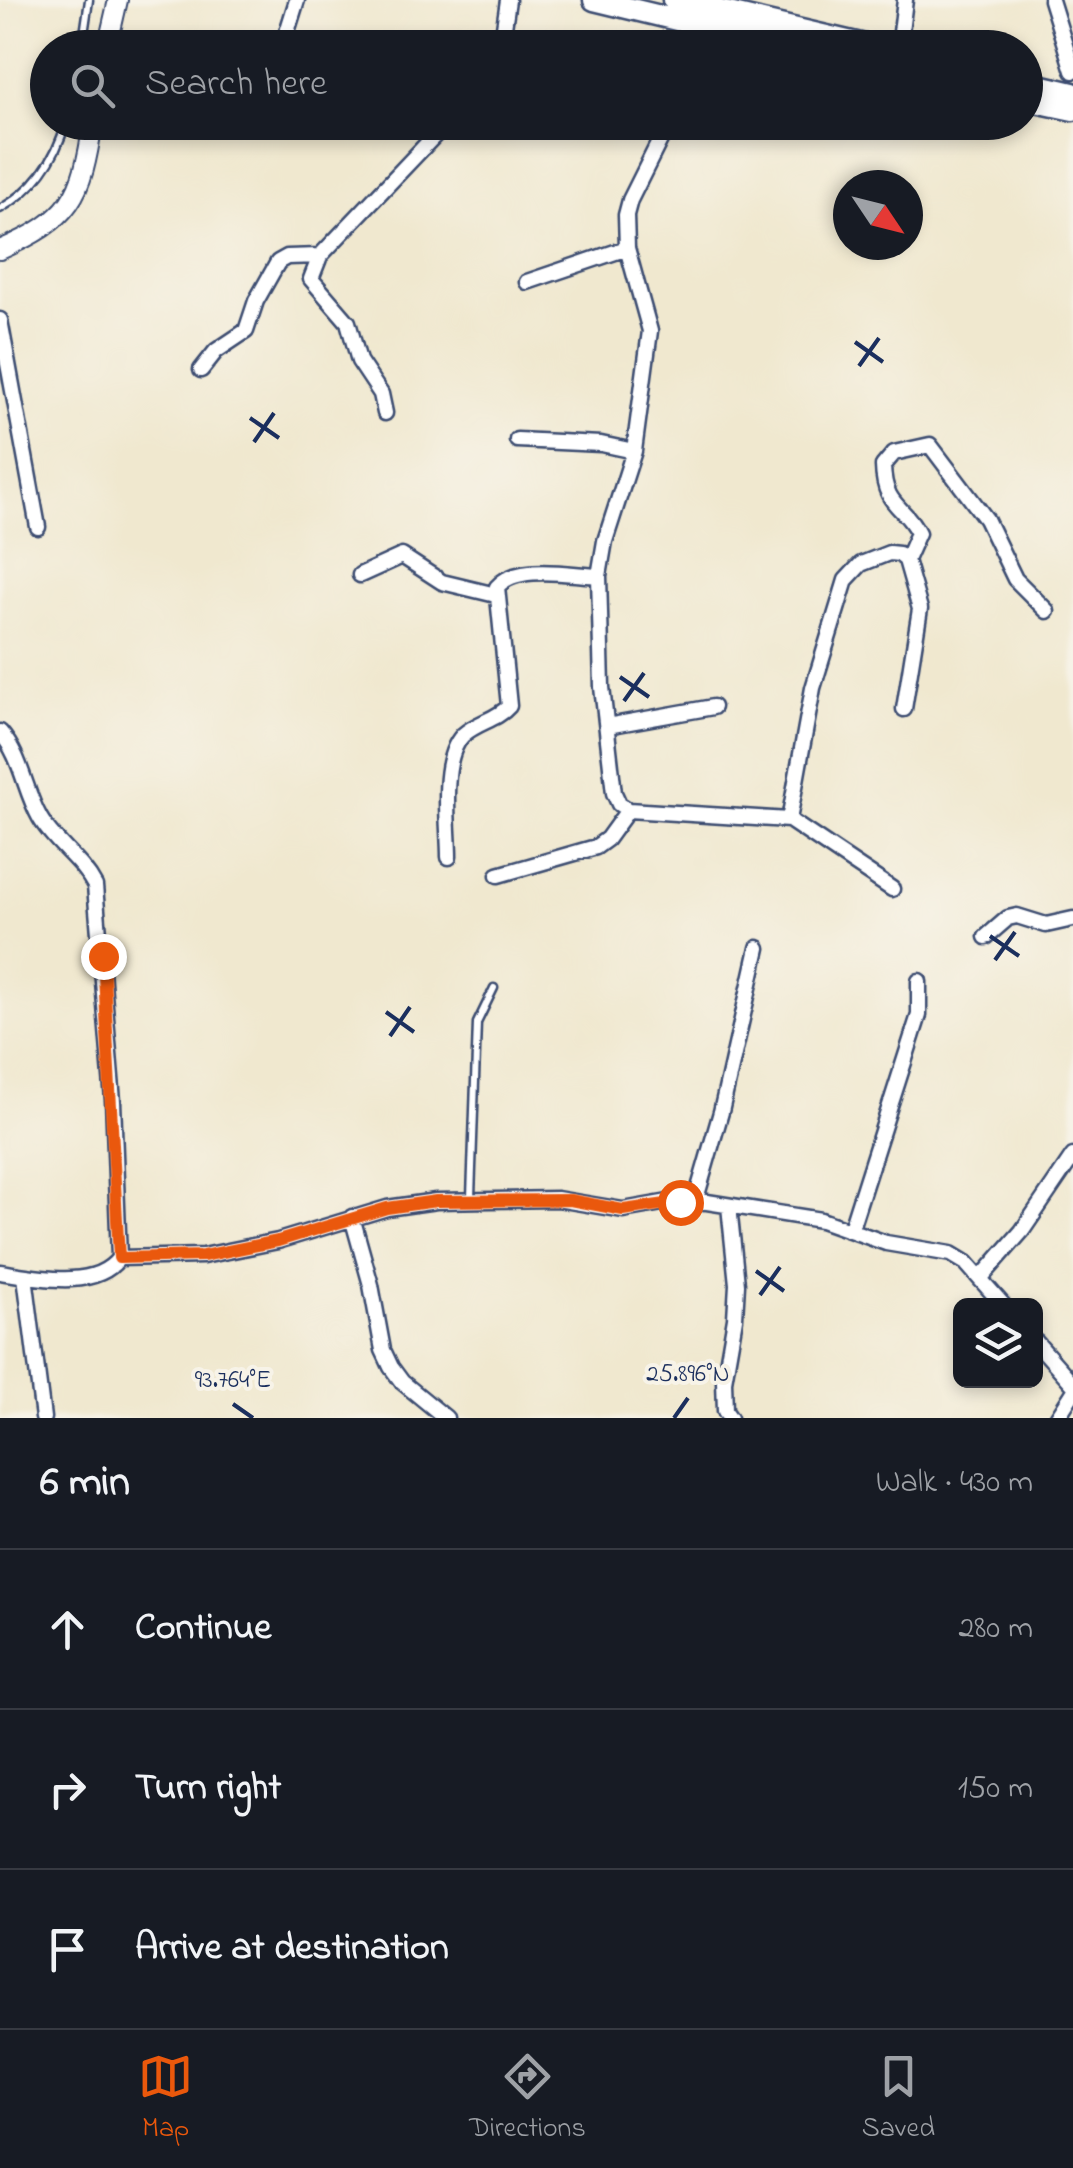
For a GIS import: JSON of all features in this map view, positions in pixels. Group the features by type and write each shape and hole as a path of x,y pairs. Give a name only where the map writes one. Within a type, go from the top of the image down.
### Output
{"main road":[{"path":"594,0 717,30"},
{"path":"673,0 801,30"},
{"path":"1043,86 1073,94"},
{"path":"1043,104 1073,110"}],"street":[{"path":"111,30 118,0"},
{"path":"288,30 297,0"},
{"path":"504,30 508,0"},
{"path":"902,30 905,0"},
{"path":"1051,0 1073,71"},
{"path":"695,30 696,25"},
{"path":"0,250 46,227 66,209 78,191 90,140"},
{"path":"386,413 381,394 360,361 348,322 311,279 320,256 430,140"},
{"path":"660,140 626,215 628,248 650,331 634,451 605,541 599,576 602,687 614,794 628,810 790,820 892,890"},
{"path":"527,282 628,248"},
{"path":"201,370 216,351 246,331 256,300 278,262 287,257 320,256"},
{"path":"0,320 38,527"},
{"path":"517,440 601,444 634,451"},
{"path":"906,560 918,533 892,504 884,466 894,453 930,446 986,518 1016,579 1047,611"},
{"path":"790,820 813,688 846,580 862,564 889,553 906,560 920,619 904,708"},
{"path":"360,575 402,556 442,582 496,594"},
{"path":"449,857 450,756 468,731 509,706 496,594 504,580 514,576 599,576"},
{"path":"607,726 713,707"},
{"path":"0,732 13,748 24,783 48,831 86,869 95,886 112,1083 119,1258 110,1270 90,1277 0,1272"},
{"path":"498,876 596,847 607,839 628,810"},
{"path":"986,937 1008,918 1017,916 1046,924 1073,920"},
{"path":"695,1202 721,1112 758,948"},
{"path":"851,1228 919,1015 919,980"},
{"path":"980,1279 1022,1230 1073,1156"},
{"path":"119,1258 203,1256 278,1241 387,1208 471,1199 570,1200 623,1210 657,1203 695,1202 821,1220 886,1242 952,1254 997,1298"},
{"path":"729,1206 737,1284 724,1381 725,1411 730,1418"},
{"path":"352,1217 390,1367 402,1382 446,1418"},
{"path":"25,1276 43,1418"},
{"path":"1043,1350 1072,1383 1058,1418"}],"lane":[{"path":"84,30 88,0"},
{"path":"0,208 37,179 59,140"},
{"path":"471,1199 477,1023 494,988"}],"route":[{"path":"103,956 119,1258 203,1256 278,1241 387,1208 436,1201 570,1200 623,1210 680,1202"}]}
